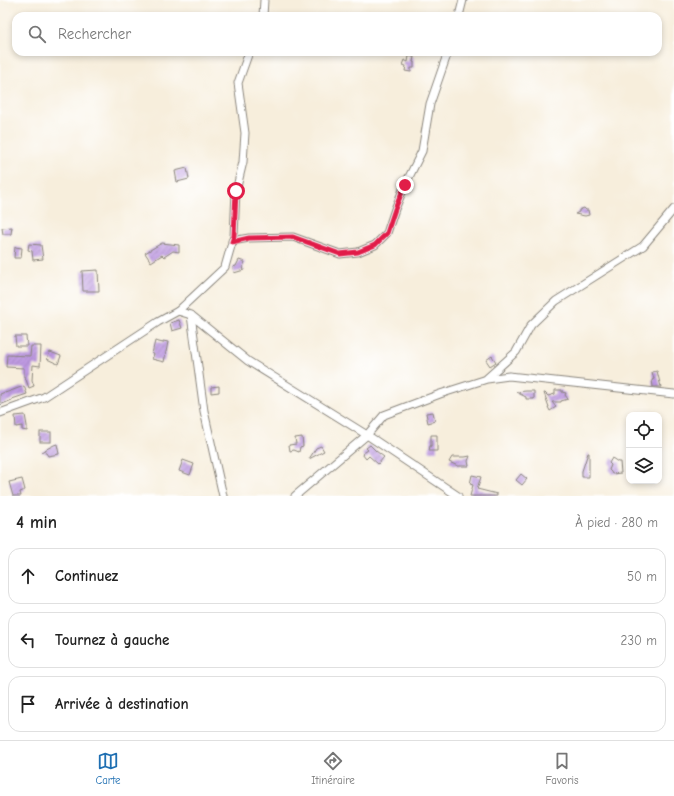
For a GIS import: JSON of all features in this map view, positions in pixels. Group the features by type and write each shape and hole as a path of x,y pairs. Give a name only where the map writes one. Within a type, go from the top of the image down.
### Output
{"street":[{"path":"263,12 264,0"},
{"path":"460,12 463,0"},
{"path":"0,413 44,398 158,322 178,311 225,267 234,236 236,191 243,162 245,133 238,83 248,56"},
{"path":"232,242 249,238 293,237 340,254 358,252 375,245 387,233 405,185 422,151 430,104 447,56"},
{"path":"487,379 516,352 531,326 556,301 643,246 674,209"},
{"path":"178,311 191,315 248,361 367,435 458,496"},
{"path":"191,315 204,411 223,496"},
{"path":"295,496 367,435 384,415 440,394 487,379 509,376 674,394"}],"building":[{"path":"409,56 414,57 414,68 411,68 411,72 405,71 406,66 402,65 404,60 408,62"},
{"path":"187,168 189,179 177,182 175,171"},
{"path":"584,208 588,210 589,215 585,216 575,214 579,212 579,210"},
{"path":"12,227 11,234 3,234 2,228"},
{"path":"162,243 179,245 179,252 173,251 164,257 162,255 151,262 145,253"},
{"path":"29,244 41,245 43,259 33,260 32,251 28,250"},
{"path":"15,247 22,248 21,258 14,258"},
{"path":"239,260 245,262 243,267 244,270 234,273 233,267 236,266"},
{"path":"98,270 99,291 83,291 82,271"},
{"path":"179,320 182,328 172,331 170,323"},
{"path":"15,336 26,336 27,346 16,346"},
{"path":"155,341 163,343 163,341 168,342 164,362 152,359"},
{"path":"31,346 41,346 40,366 33,365 32,380 34,386 29,388 24,377 24,368 6,367 7,355 30,356"},
{"path":"50,352 61,356 58,364 47,359"},
{"path":"492,356 496,362 490,366 486,360"},
{"path":"657,371 661,387 653,387 652,380 654,379 652,372"},
{"path":"24,386 27,394 0,405 0,394"},
{"path":"219,386 219,392 211,393 211,387"},
{"path":"555,390 562,390 562,392 566,393 565,395 568,399 561,402 552,402 556,407 550,411 544,393 548,396 555,394"},
{"path":"534,391 534,399 526,399 526,397 516,392"},
{"path":"433,412 435,421 428,423 426,413"},
{"path":"25,415 27,431 22,430 22,426 16,427 15,416"},
{"path":"40,432 51,432 51,442 40,442"},
{"path":"431,435 437,435 437,451 429,451 431,446"},
{"path":"302,437 303,446 300,447 299,452 294,450 290,451 289,445 296,444 295,438"},
{"path":"57,444 59,454 48,456 46,453 41,452 54,445"},
{"path":"370,445 384,457 378,464 369,456 366,459 362,454 368,450 366,448"},
{"path":"321,446 324,451 309,459 316,448"},
{"path":"588,453 589,477 582,477 582,471"},
{"path":"470,456 468,461 469,466 458,466 449,462 452,457"},
{"path":"612,458 620,462 621,473 612,474 609,470 611,465 609,463"},
{"path":"183,460 194,464 190,475 179,471"},
{"path":"521,474 527,479 522,485 516,480"},
{"path":"472,475 481,477 477,489 497,494 497,496 470,496 473,485 470,484"},
{"path":"22,479 25,490 20,492 21,496 13,496 9,482"}],"route":[{"path":"236,191 234,236 232,242 249,238 293,237 340,254 358,252 375,245 387,233 405,185"}]}
